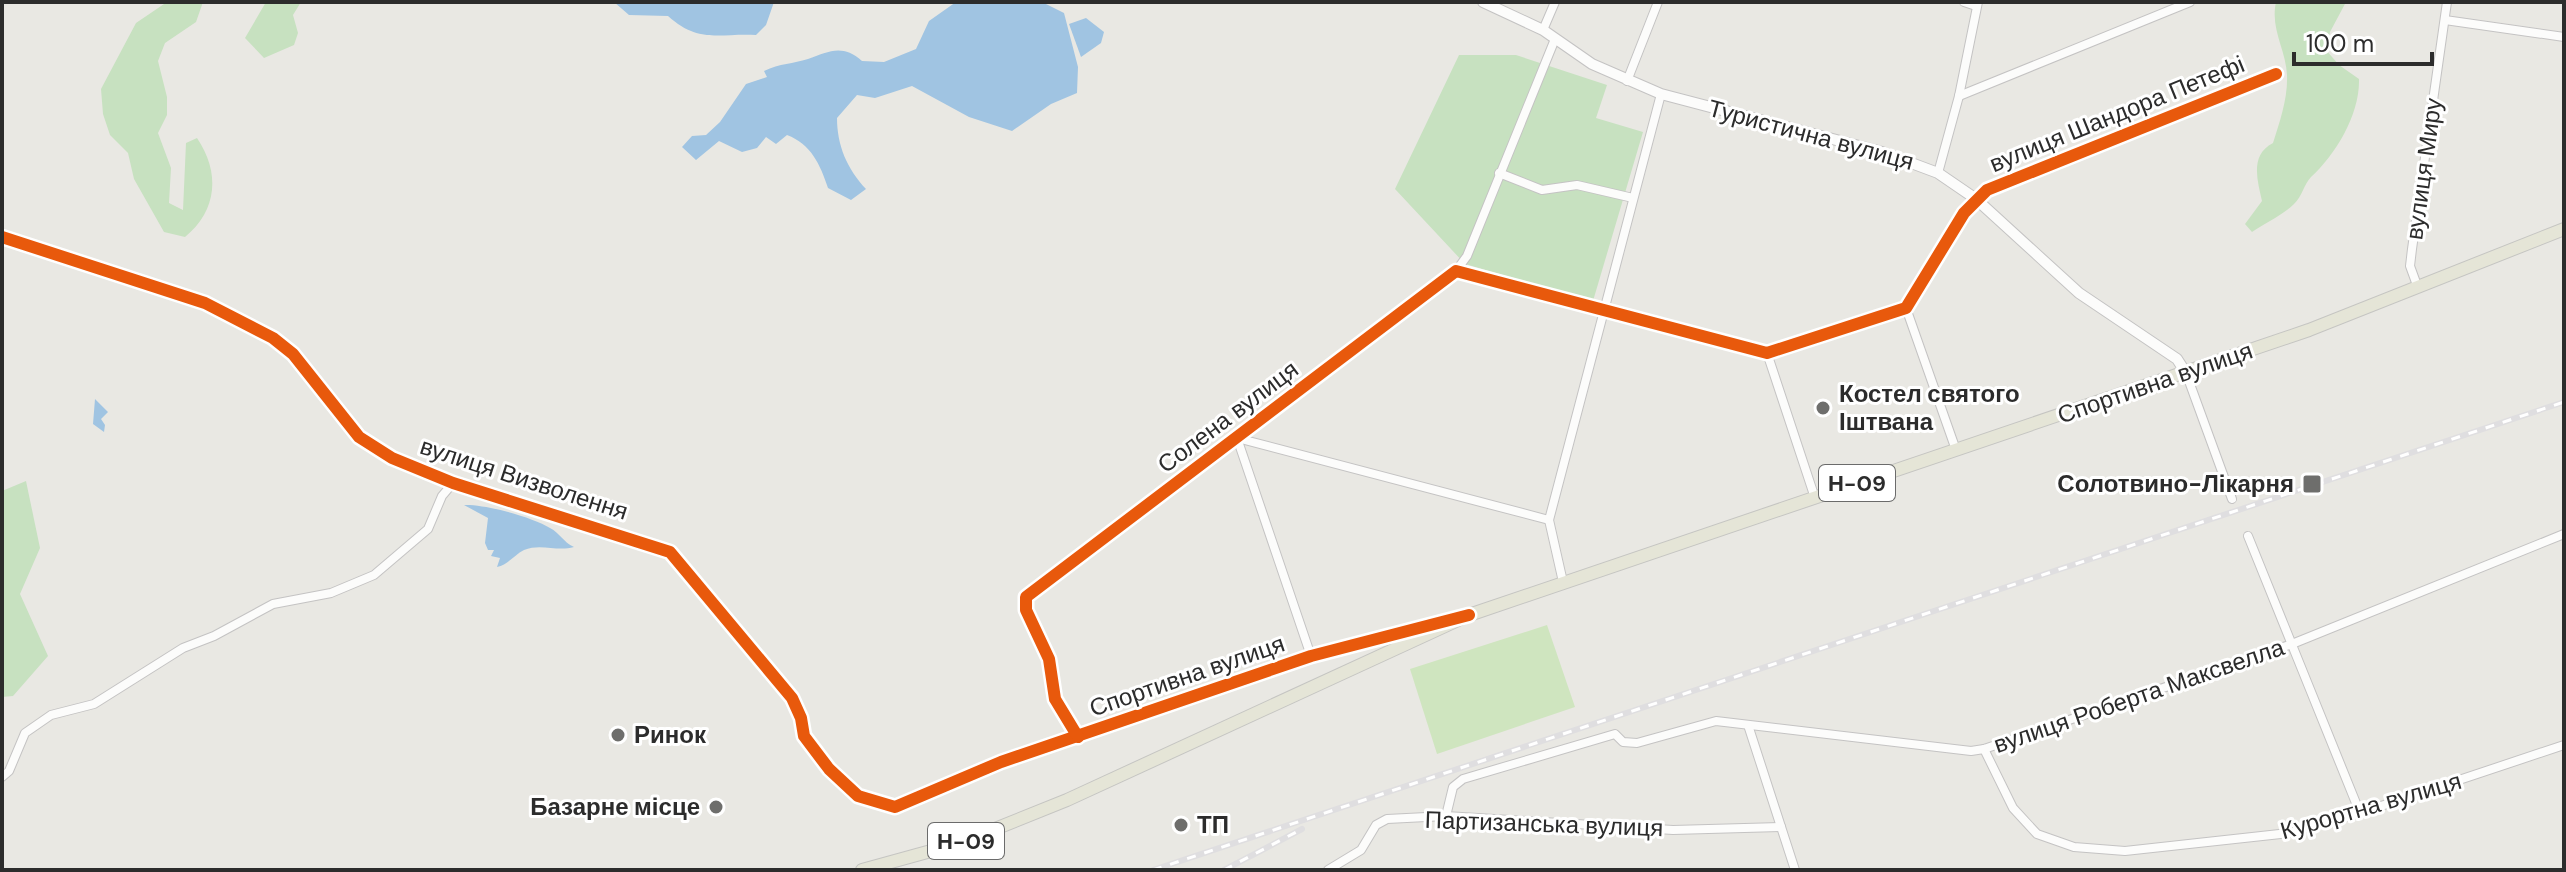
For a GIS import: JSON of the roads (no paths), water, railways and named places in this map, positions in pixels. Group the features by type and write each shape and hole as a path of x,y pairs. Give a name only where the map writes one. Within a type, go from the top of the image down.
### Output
{"main road":[{"name":"Спортивна вулиця","path":"862,870 960,843 1067,800 1469,615 2186,373 2418,288 2564,229"}],"street":[{"name":"Туристична вулиця","path":"1483,2 1543,30 1592,64 1661,94 1882,152 1938,173 1976,199 2079,293 2177,359 2186,373"},
{"path":"1543,30 1555,2"},
{"path":"1627,81 1658,2"},
{"path":"1938,173 1959,96 1977,4 1964,2"},
{"path":"1959,96 2190,2"},
{"name":"вулиця Миру","path":"2418,288 2410,266 2447,2"},
{"path":"2445,20 2564,37"},
{"path":"1555,39 1467,256 1456,271 1767,353 1906,308 1976,199"},
{"name":"вулиця Шандора Петефі","path":"1976,199 1987,190 2276,74"},
{"path":"1563,582 1549,520 1661,94"},
{"path":"1499,173 1542,190 1577,185 1633,198"},
{"name":"вулиця Визволення","path":"2,237 205,303 273,338 309,373 359,437 392,458 453,483 670,552 792,698 801,718 804,736 829,769 858,796 880,802"},
{"name":"Солена вулиця","path":"1078,737 1055,699 1049,659 1026,610 1026,597 1456,271"},
{"path":"1906,308 1956,450"},
{"path":"1767,353 1815,498"},
{"path":"2186,373 2232,499"},
{"path":"1237,438 1549,520"},
{"path":"1237,438 1311,656"},
{"path":"2,777 9,771 25,733 51,715 94,704 183,648 214,636 273,604 331,593 374,575 428,529 442,496 453,483"},
{"name":"вулиця Роберта Максвелла","path":"1446,816 1453,787 1463,779 1615,734 1623,742 1637,743 1716,721 1971,751 1984,749 2292,644 2564,534"},
{"path":"2248,536 2360,813"},
{"name":"Спортивна вулиця","path":"880,802 895,807 1001,762 1311,656 1469,615"},
{"path":"1748,725 1795,870"},
{"name":"Курортна вулиця","path":"1984,749 2013,808 2037,834 2074,847 2125,851 2289,833 2360,813 2564,745"},
{"name":"Партизанська вулиця","path":"1328,870 1361,850 1376,825 1387,819 1446,816 1673,830 1781,827"}],"water":[{"path":"614,2 774,2 766,25 756,35 710,35 690,30 668,16 629,15"},
{"path":"956,2 1042,2 1064,13 1078,67 1077,93 1051,104 1012,131 969,117 912,86 875,98 857,95 837,118 844,156 866,189 851,200 828,188 814,156 787,135 776,144 766,137 757,148 742,152 719,141 696,160 682,147 692,136 706,135 720,122 746,84 767,77 764,71 835,51 848,52 862,61 884,62 916,49 929,21"},
{"path":"1086,18 1104,32 1101,43 1081,57 1069,24"},
{"path":"95,399 108,412 101,419 105,425 104,432 93,424"},
{"path":"464,505 496,509 532,520 553,530 574,547 530,548 497,567 500,558 491,556 494,550 488,550 485,543 488,518"}],"railway":[{"path":"1153,870 2564,402"},
{"path":"1224,870 1302,829"}],"place":[{"name":"Костел святого Іштвана","path":"1823,408"},
{"name":"Солотвино-Лікарня","path":"2312,484"},
{"name":"Ринок","path":"618,735"},
{"name":"Базарне місце","path":"716,807"},
{"name":"ТП","path":"1181,825"}]}
